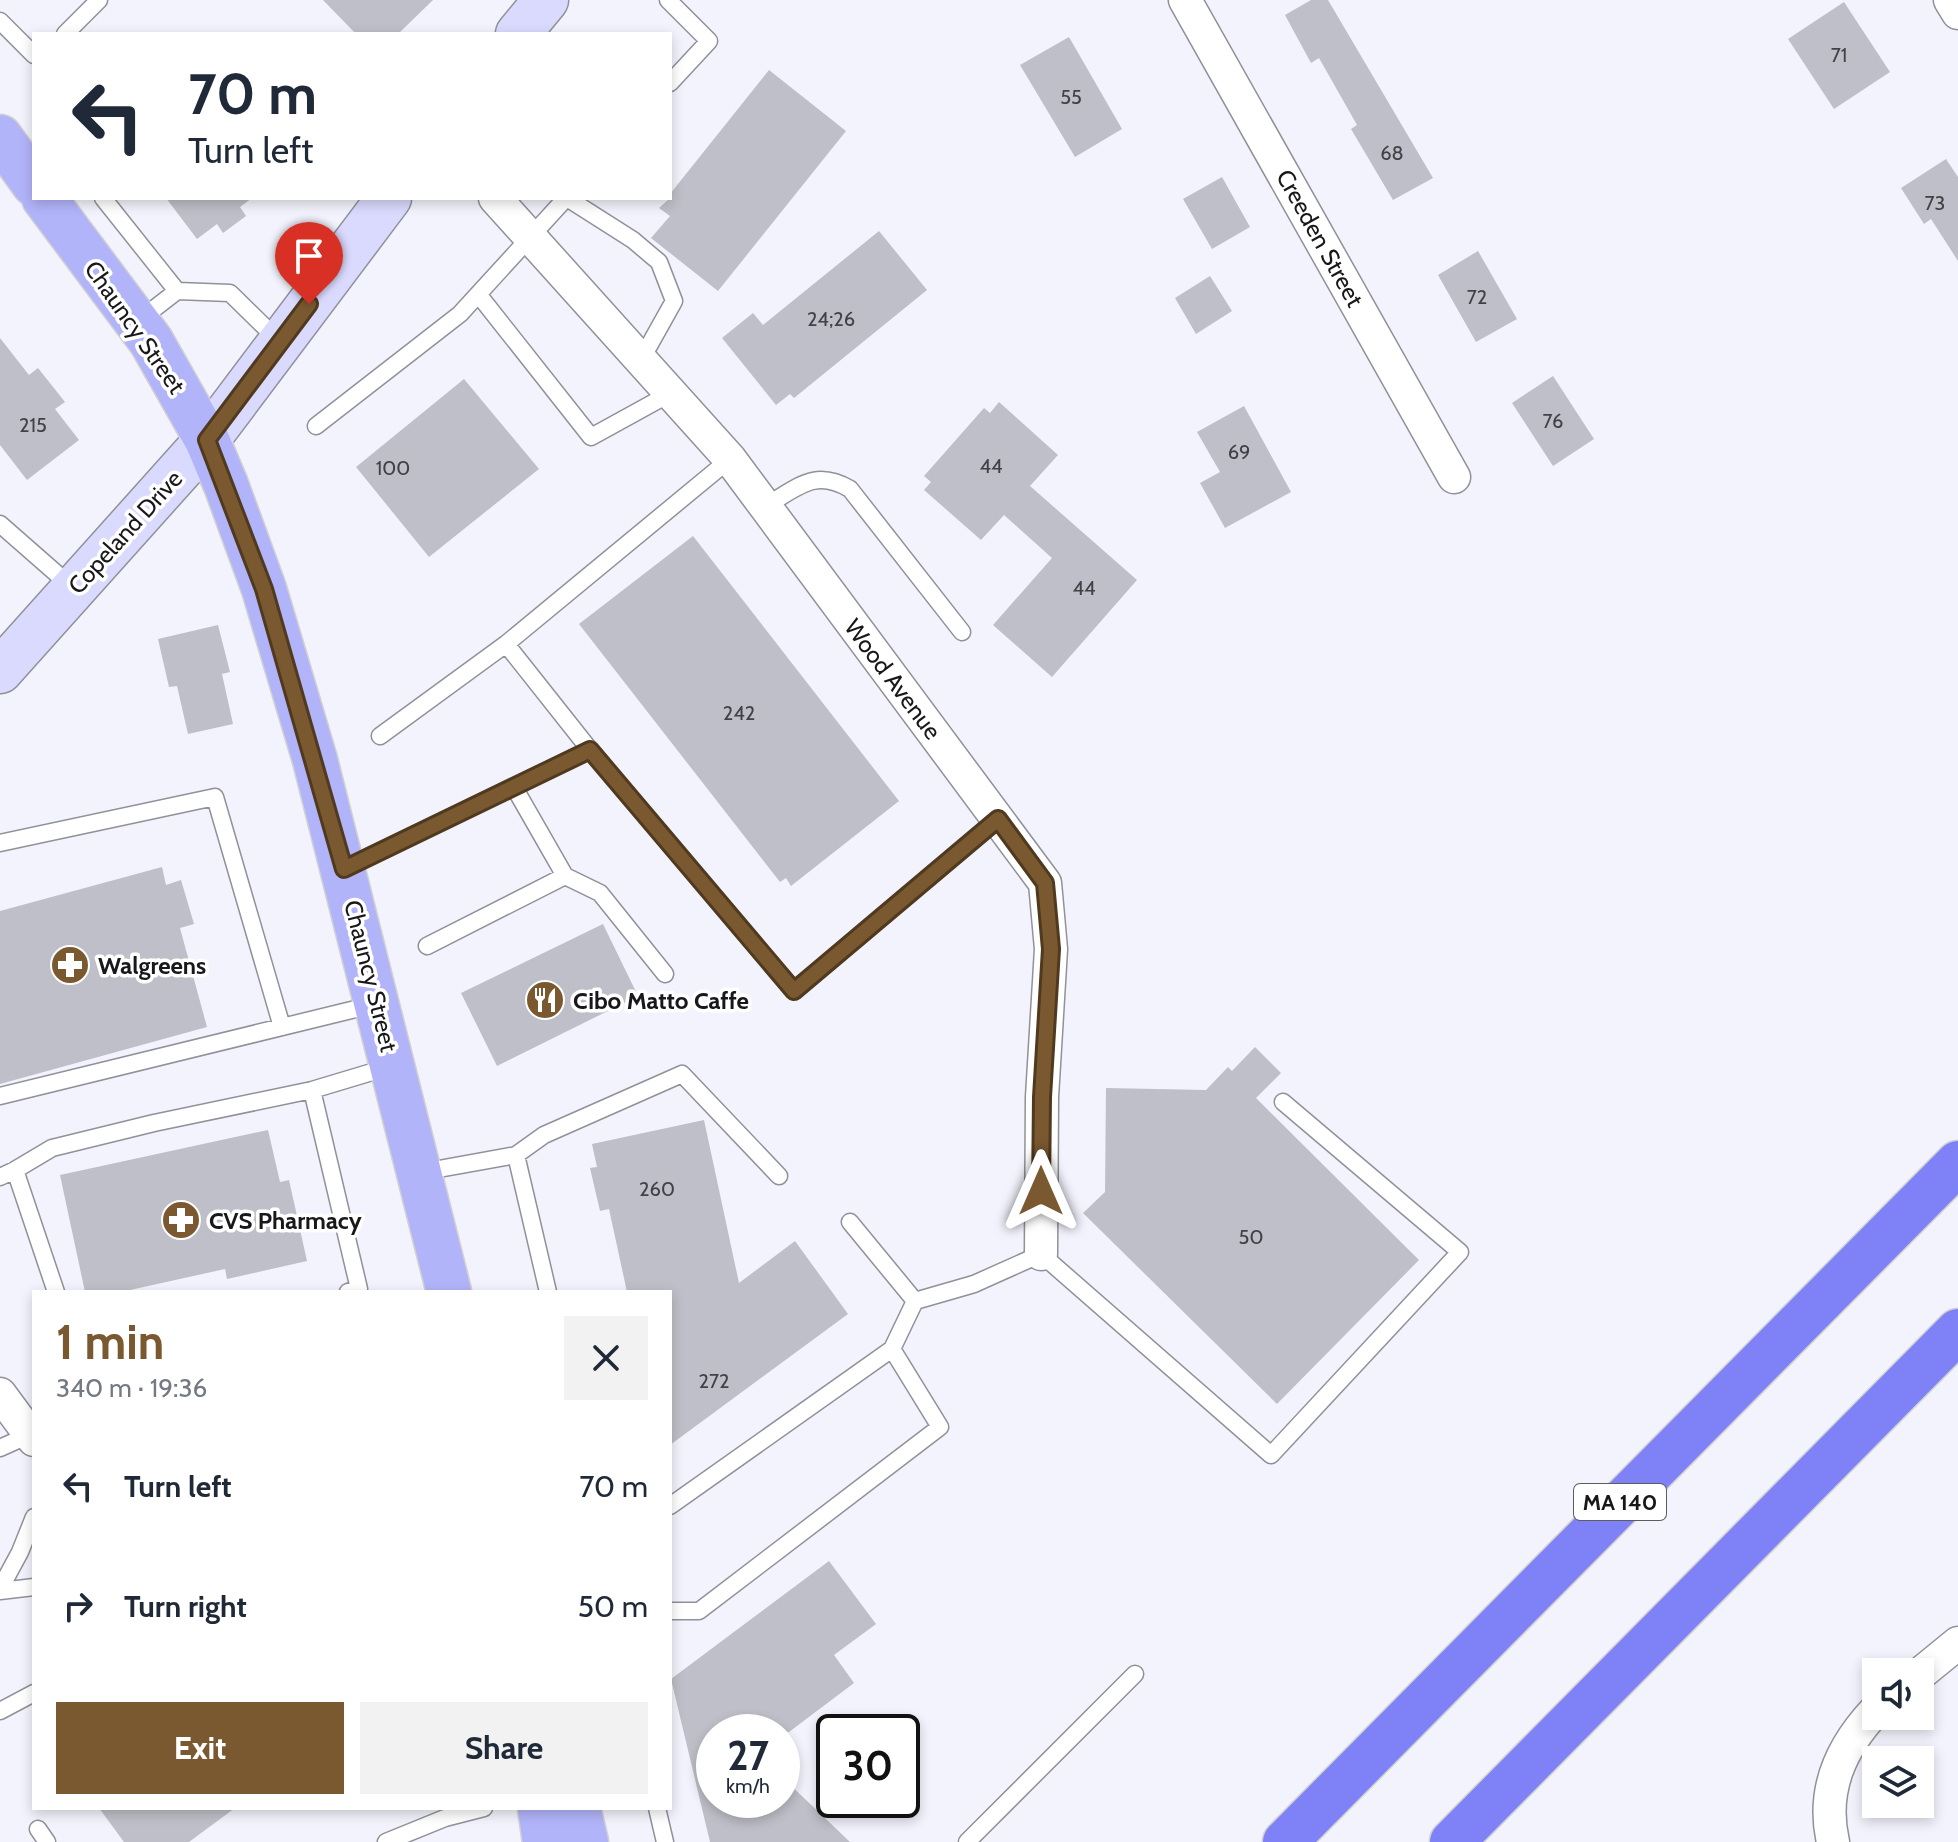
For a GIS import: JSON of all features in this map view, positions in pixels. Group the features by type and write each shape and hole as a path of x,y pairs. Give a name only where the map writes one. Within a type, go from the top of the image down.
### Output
{"highway":[{"name":"MA 140","path":"1285,1842 1958,1163"},
{"path":"1452,1842 1958,1331"}],"main road":[{"path":"520,32 546,0"},
{"path":"0,137 32,181"},
{"name":"Chauncy Street","path":"45,200 137,323 184,395 207,440 264,589 344,869 449,1290"},
{"name":"Copeland Drive","path":"3,663 74,589 207,440 376,208"},
{"path":"540,1810 545,1842"},
{"path":"578,1810 586,1842"}],"street":[{"name":"Creeden Street","path":"1185,0 1454,477"},
{"path":"1950,0 1958,13"},
{"name":"Wood Avenue","path":"497,200 730,459 1045,883 1051,949 1042,1097 1041,1254"},
{"path":"0,1394 21,1441"},
{"path":"1934,1663 1958,1643"},
{"path":"1833,1842 1830,1828 1831,1792 1838,1763 1862,1725"}],"lane":[{"path":"67,32 99,0"},
{"path":"668,0 709,41 672,81"},
{"path":"0,21 32,53"},
{"path":"105,200 177,291"},
{"path":"316,426 460,314 564,200"},
{"path":"569,200 633,240 659,262 674,301 641,360"},
{"path":"137,323 177,291 230,293 280,342"},
{"path":"478,294 591,437 671,393"},
{"path":"380,736 506,644 730,459"},
{"path":"765,506 818,478 837,481 850,489 962,632"},
{"path":"0,524 74,589"},
{"path":"506,644 590,750 794,991 998,819"},
{"path":"344,869 590,750"},
{"path":"514,787 565,876 600,893 665,974"},
{"path":"0,843 215,797 282,1027"},
{"path":"427,946 565,876"},
{"path":"0,1096 378,1003"},
{"path":"55,1290 8,1174 52,1148 312,1090 393,1065"},
{"path":"420,1173 516,1155 544,1135 682,1074 779,1176"},
{"path":"312,1090 359,1289 355,1290"},
{"path":"672,1505 892,1349 915,1301 974,1284 1041,1254 1271,1455 1460,1252 1283,1102"},
{"path":"516,1155 548,1290"},
{"path":"850,1222 915,1301"},
{"path":"672,1611 699,1611 940,1427 892,1349"},
{"path":"0,1590 32,1522"},
{"path":"0,1590 32,1587"},
{"path":"967,1842 1135,1674"},
{"path":"0,1711 32,1694"},
{"path":"386,1842 445,1818 476,1810"},
{"path":"657,1810 665,1842"}],"building":[{"path":"323,0 433,0 400,32 354,32"},
{"path":"1311,0 1328,0 1433,178 1393,200 1351,129 1357,125 1319,58 1311,63 1285,15"},
{"path":"1844,2 1890,72 1834,109 1788,39"},
{"path":"1069,37 1122,129 1075,157 1020,65"},
{"path":"769,70 846,131 718,291 651,238 670,216 659,208 672,200 672,191"},
{"path":"1946,159 1958,177 1958,261 1931,219 1924,224 1901,188"},
{"path":"1222,177 1250,227 1212,249 1183,199"},
{"path":"168,200 249,200 240,207 246,216 223,233 217,224 197,239"},
{"path":"879,231 927,290 794,398 790,394 776,405 722,338 753,313 763,325"},
{"path":"1478,251 1517,319 1476,342 1438,275"},
{"path":"1210,276 1232,311 1196,334 1175,298"},
{"path":"0,338 29,375 38,368 65,402 55,409 79,440 27,480 0,445"},
{"path":"1553,376 1594,439 1553,466 1512,403"},
{"path":"464,379 539,469 429,557 356,467"},
{"path":"999,402 1058,455 1030,486 1137,580 1052,677 993,625 1052,558 1004,515 981,540 924,490 931,482 924,476 984,408 990,413"},
{"path":"1244,406 1291,492 1225,528 1200,483 1220,472 1197,432"},
{"path":"693,536 899,801 791,886 786,878 780,882 579,624"},
{"path":"218,625 230,672 222,674 233,724 188,734 177,686 169,687 158,639"},
{"path":"162,867 166,885 181,880 194,924 180,928 207,1027 0,1084 0,911"},
{"path":"603,924 638,996 497,1066 461,993"},
{"path":"1255,1047 1281,1073 1256,1098 1419,1260 1277,1404 1083,1213 1105,1192 1106,1088 1206,1090 1228,1067 1232,1071"},
{"path":"704,1120 739,1283 795,1241 848,1314 672,1444 672,1290 627,1290 609,1209 600,1211 590,1168 597,1167 592,1144"},
{"path":"268,1130 280,1182 289,1180 307,1261 227,1279 225,1269 130,1290 85,1290 60,1175"},
{"path":"829,1561 876,1624 834,1655 854,1683 800,1724 800,1714 696,1714 696,1783 672,1678"},
{"path":"800,1794 816,1810 816,1818 825,1818 850,1842 710,1842 704,1818 800,1818"},
{"path":"100,1810 232,1810 189,1842 124,1842"}],"place":[{"name":"Walgreens","path":"70,965"},
{"name":"Cibo Matto Caffe","path":"545,1000"},
{"name":"CVS Pharmacy","path":"181,1220"}],"route":[{"path":"309,304 207,440 264,589 344,869 590,750 794,991 998,819 1045,883 1051,949 1042,1097 1041,1191"}]}
